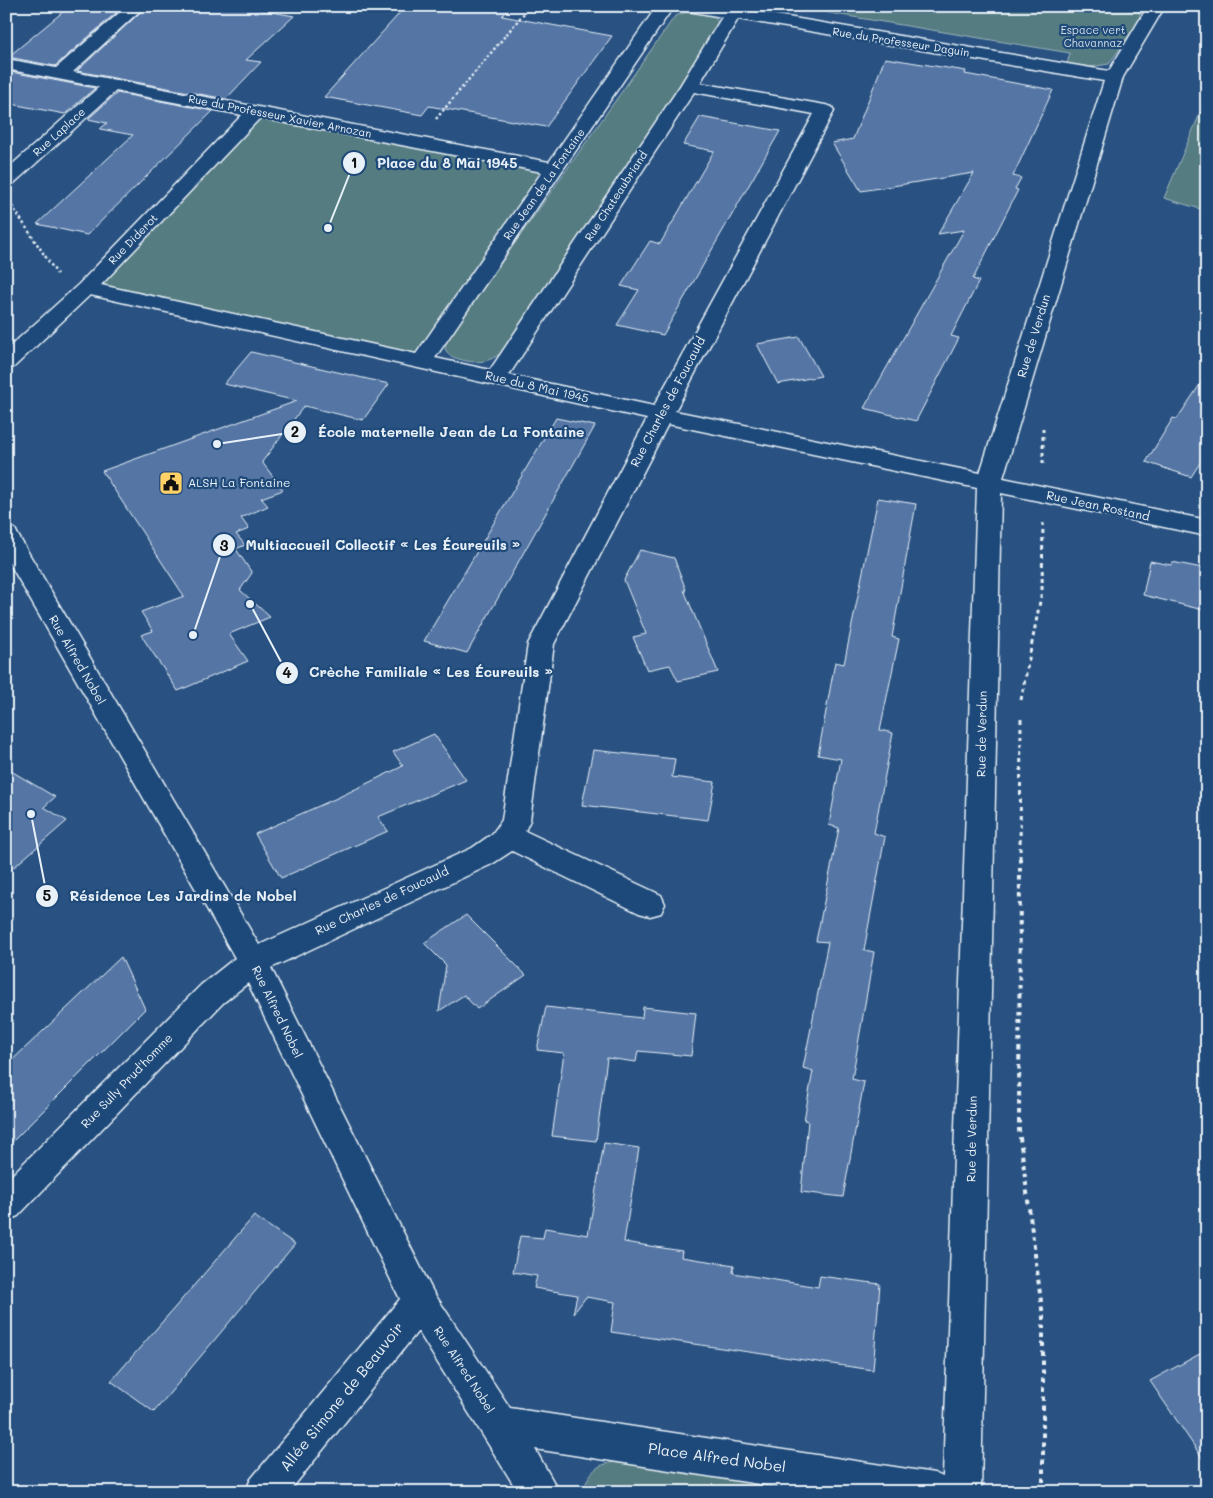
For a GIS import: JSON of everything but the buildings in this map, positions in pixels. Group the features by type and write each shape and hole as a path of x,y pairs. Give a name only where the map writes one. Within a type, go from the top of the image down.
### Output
{"street":[{"path":"60,74 137,6"},
{"name":"Rue Jean de La Fontaine","path":"421,362 666,6"},
{"name":"Rue du Professeur Daguin","path":"688,6 1114,77"},
{"name":"Rue de Verdun","path":"962,1492 989,484 1114,77 1152,7"},
{"name":"Rue Chateaubriand","path":"496,378 689,86 733,14"},
{"name":"Rue du Professeur Xavier Arnozan","path":"6,64 555,169"},
{"name":"Rue Laplace","path":"6,180 112,85"},
{"name":"Rue Charles de Foucauld","path":"253,962 482,856 500,846 508,836 516,820 541,644 661,415 825,111 689,86"},
{"name":"Rue Diderot","path":"6,362 80,294 255,112"},
{"name":"Rue du 8 Mai 1945","path":"80,294 421,362 989,484"},
{"name":"Rue Jean Rostand","path":"989,484 1207,528"},
{"name":"Rue Alfred Nobel","path":"6,535 253,962 420,1302 500,1425 540,1492"},
{"path":"508,836 650,904"},
{"name":"Rue Sully Prud'homme","path":"6,1205 212,994 253,962"},
{"name":"Allée Simone de Beauvoir","path":"264,1492 420,1302"},
{"name":"Place Alfred Nobel","path":"500,1425 934,1492"}],"path":[{"path":"416,142 530,6"},
{"path":"11,205 80,294"},
{"path":"1021,708 1042,591 1043,421"},
{"path":"1021,718 1019,1130 1043,1316 1043,1492"}],"green space":[{"name":"Espace vert Chavannaz","path":"787,6 1113,6 1140,13 1139,21 1109,64 1090,67 1067,64 1070,53"},
{"path":"687,12 712,15 719,23 718,27 502,352 490,360 477,362 470,362 450,356 445,349 446,341 675,16"},
{"path":"1207,97 1207,211 1164,198"},
{"path":"255,112 555,169 421,362 86,288"},
{"path":"615,1462 811,1492 583,1492 590,1475 594,1471 602,1465"}],"place":[{"name":"Place du 8 Mai 1945","path":"328,228"},
{"name":"École maternelle Jean de La Fontaine","path":"217,444"},
{"name":"ALSH La Fontaine","path":"171,483"},
{"name":"Crèche Familiale « Les Écureuils »","path":"250,604"},
{"name":"Multiaccueil Collectif « Les Écureuils »","path":"193,635"},
{"name":"Résidence Les Jardins de Nobel","path":"31,814"}]}
